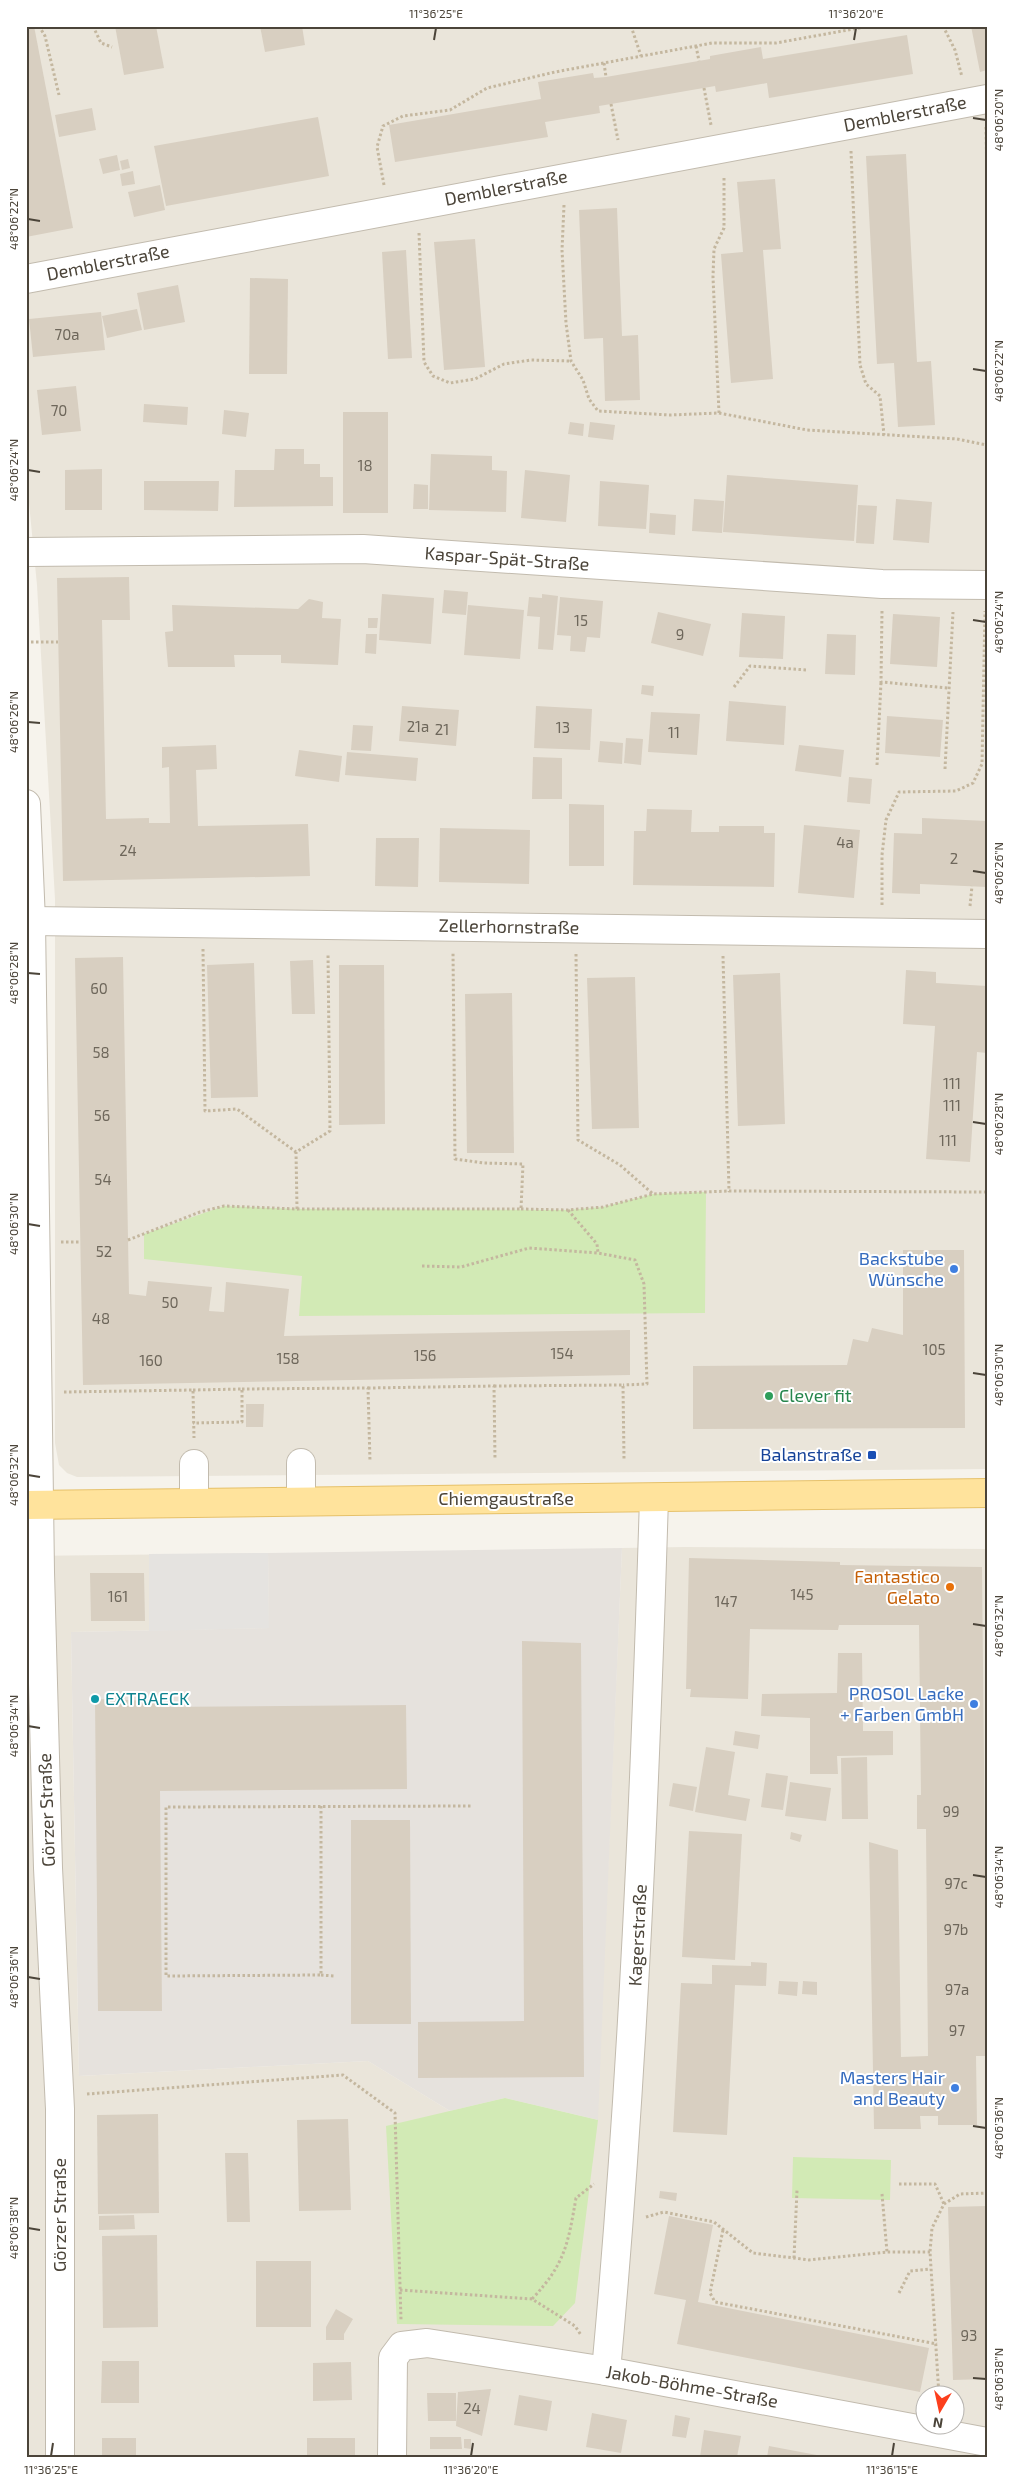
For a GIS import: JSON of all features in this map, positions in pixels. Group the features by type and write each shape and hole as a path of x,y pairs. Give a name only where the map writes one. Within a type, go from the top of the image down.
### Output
{"main road":[{"name":"Chiemgaustraße","path":"34,1505 301,1500 654,1498 987,1493"}],"street":[{"name":"Demblerstraße","path":"26,279 981,100"},
{"name":"Kaspar-Spät-Straße","path":"26,552 363,549 882,584 954,585 986,595"},
{"name":"Görzer Straße","path":"26,804 31,921 39,1392 34,1505 37,1869 60,2096 60,2457"},
{"name":"Zellerhornstraße","path":"31,921 987,934"},
{"path":"301,1463 301,1500"},
{"path":"194,1464 194,1502"},
{"name":"Kagerstraße","path":"606,2371 623,2180 638,1928 654,1498"},
{"name":"Jakob-Böhme-Straße","path":"400,2348 427,2343 606,2371 987,2442"},
{"path":"392,2457 391,2382 393,2358 400,2348"}],"path":[{"path":"39,26 45,36 58,95"},
{"path":"93,26 101,42 112,46"},
{"path":"631,26 641,56"},
{"path":"388,210 378,147 383,126 403,116 450,110 487,88 604,63 712,43 776,43 870,26"},
{"path":"943,26 981,100 987,182"},
{"path":"696,46 699,60"},
{"path":"604,63 606,76"},
{"path":"704,88 719,148 724,228 714,250 713,277 719,413"},
{"path":"611,104 622,167"},
{"path":"850,124 860,365 866,384 880,396 884,435"},
{"path":"565,177 562,250 566,323 572,361 583,380 589,399 598,411 670,415 719,413 807,430 957,439 987,445"},
{"path":"417,205 424,362 433,376 450,383 475,379 504,364 531,360 572,361"},
{"path":"877,765 881,682 882,584"},
{"path":"945,769 954,585"},
{"path":"882,933 882,854 886,820 899,792 956,791 973,784 982,764 986,595"},
{"path":"26,642 58,642"},
{"path":"734,687 750,666 807,670"},
{"path":"881,682 948,688"},
{"path":"203,923 206,1111 237,1109 296,1152"},
{"path":"296,1152 330,1131 328,925"},
{"path":"453,927 455,1159 484,1163 522,1164 521,1209"},
{"path":"576,928 578,1140 620,1165 653,1194"},
{"path":"722,931 729,1191"},
{"path":"296,1152 297,1209"},
{"path":"128,1240 200,1212 224,1206 297,1209 567,1210 603,1208 653,1194 729,1191 986,1192"},
{"path":"567,1210 596,1244 598,1253"},
{"path":"39,1392 647,1384 644,1284 634,1260 598,1253 529,1248 461,1267 422,1266"},
{"path":"623,1385 624,1459"},
{"path":"494,1386 495,1460"},
{"path":"368,1388 370,1462"},
{"path":"194,1423 242,1422 242,1389"},
{"path":"193,1390 194,1464"},
{"path":"321,1806 322,1975"},
{"path":"334,1976 166,1976 166,1807 472,1806"},
{"path":"60,2096 343,2075 395,2113 400,2348"},
{"path":"532,2299 561,2263 570,2234 576,2198 597,2181 623,2180"},
{"path":"899,2184 935,2184 944,2204"},
{"path":"794,2258 798,2190"},
{"path":"882,2194 887,2252"},
{"path":"939,2386 930,2269 932,2228 944,2204 960,2194 987,2194"},
{"path":"668,2213 714,2222 753,2253 809,2260 887,2252 930,2252"},
{"path":"723,2230 710,2293 715,2302 937,2344"},
{"path":"899,2293 910,2270 930,2269"},
{"path":"400,2290 532,2299 576,2326 606,2371"}],"shaded area":[{"path":"26,26 987,26 987,1469 77,1477 67,1473 59,1465 55,1443 55,899 37,585 26,472"},
{"path":"622,1548 987,1549 987,2457 26,2457 26,1556 268,1553 269,1628 71,1632 79,2076 368,2061 450,2111 505,2098 597,2120"},
{"path":"622,1548 598,2120 505,2098 450,2111 368,2061 79,2076 71,1632 269,1628 268,1553"},
{"path":"268,1553 269,1628 149,1631 149,1554"}],"green space":[{"path":"706,1192 705,1313 299,1316 302,1276 144,1259 144,1234 224,1206 297,1209 567,1210 603,1207 653,1194"},
{"path":"505,2098 598,2120 575,2303 553,2326 397,2324 386,2126"},
{"path":"793,2157 891,2160 890,2200 792,2198"}],"building":[{"path":"26,26 34,26 73,228 26,237"},
{"path":"115,26 156,26 164,68 124,75"},
{"path":"260,26 302,26 305,45 265,52"},
{"path":"971,26 987,26 987,70 980,72"},
{"path":"907,35 913,74 769,98 767,83 716,92 715,86 599,106 600,113 545,122 548,137 395,162 389,125 541,99 538,82 593,73 594,78 606,77 710,59 710,56 761,47 763,59"},
{"path":"92,108 96,130 59,137 55,115"},
{"path":"318,117 329,176 166,206 154,146"},
{"path":"906,154 917,362 931,361 935,425 898,427 894,363 877,364 866,156"},
{"path":"117,155 120,170 103,174 99,159"},
{"path":"128,159 130,168 122,170 120,161"},
{"path":"133,171 135,184 122,186 120,174"},
{"path":"775,179 781,249 763,250 773,379 731,383 721,254 743,252 737,182"},
{"path":"160,185 165,210 134,217 128,192"},
{"path":"617,208 622,336 638,335 640,400 605,401 603,338 584,339 579,210"},
{"path":"475,239 485,367 444,370 434,242"},
{"path":"406,250 412,358 388,359 382,252"},
{"path":"250,278 288,279 287,374 249,374"},
{"path":"178,285 185,322 144,330 137,293"},
{"path":"137,309 142,330 107,338 102,316"},
{"path":"101,312 105,350 33,357 29,319"},
{"path":"76,386 81,431 42,435 37,390"},
{"path":"144,404 188,407 187,425 143,422"},
{"path":"224,410 249,413 246,437 222,434"},
{"path":"343,412 388,412 388,513 343,513"},
{"path":"570,422 584,424 583,436 568,434"},
{"path":"590,422 615,425 613,440 588,437"},
{"path":"275,449 304,449 304,464 320,464 320,477 333,477 333,506 234,507 235,470 274,470"},
{"path":"431,454 492,456 492,470 507,471 506,512 429,510"},
{"path":"102,469 102,510 65,510 65,470"},
{"path":"525,470 570,475 566,522 521,518"},
{"path":"727,475 858,485 854,541 723,532"},
{"path":"144,481 219,481 218,511 144,510"},
{"path":"600,481 649,485 646,529 598,526"},
{"path":"414,484 428,485 428,509 413,509"},
{"path":"694,499 724,501 722,533 692,531"},
{"path":"896,499 932,502 929,543 893,540"},
{"path":"858,505 877,506 874,544 856,543"},
{"path":"650,513 676,515 675,535 649,533"},
{"path":"129,577 130,620 102,620 106,819 149,818 149,823 170,823 169,767 162,768 162,747 216,745 217,769 196,770 198,826 308,824 310,876 63,881 57,578"},
{"path":"444,590 468,592 466,615 442,613"},
{"path":"382,594 434,598 431,644 379,640"},
{"path":"542,594 558,596 553,650 538,649 540,617 527,616 529,597 542,598"},
{"path":"560,597 603,601 600,638 587,637 585,652 570,651 571,636 557,635"},
{"path":"309,599 323,602 322,618 341,619 338,665 281,663 281,655 234,655 235,667 168,667 165,632 173,631 172,605 298,609"},
{"path":"468,605 524,610 520,659 464,655"},
{"path":"658,612 711,624 703,656 651,643"},
{"path":"742,613 785,616 783,659 739,657"},
{"path":"893,614 940,617 937,667 890,664"},
{"path":"368,618 378,618 377,628 368,628"},
{"path":"366,634 377,634 376,654 365,653"},
{"path":"827,634 856,635 855,675 825,674"},
{"path":"642,685 654,686 653,696 641,694"},
{"path":"729,701 786,706 784,745 726,741"},
{"path":"402,706 459,710 456,746 399,741"},
{"path":"536,706 592,709 590,750 534,748"},
{"path":"651,712 700,714 697,755 648,752"},
{"path":"887,716 943,720 940,757 885,753"},
{"path":"353,725 373,726 371,751 351,750"},
{"path":"626,738 643,739 641,765 624,763"},
{"path":"600,741 623,743 622,764 598,762"},
{"path":"799,745 844,750 841,777 795,771"},
{"path":"299,750 342,756 339,782 295,776"},
{"path":"347,752 418,758 416,781 345,775"},
{"path":"533,757 562,758 562,799 532,799"},
{"path":"849,777 872,779 870,804 847,802"},
{"path":"569,804 604,805 604,866 569,866"},
{"path":"647,809 692,810 691,832 719,832 719,826 764,826 764,833 775,833 774,887 633,885 634,831 646,831"},
{"path":"922,818 987,821 987,887 920,884 920,894 892,893 894,833 922,834"},
{"path":"804,825 860,830 854,898 798,893"},
{"path":"440,828 530,830 529,884 439,882"},
{"path":"376,838 419,838 418,887 375,886"},
{"path":"123,957 129,1294 146,1296 148,1281 212,1287 209,1311 224,1312 226,1282 289,1289 284,1336 630,1330 630,1375 83,1385 75,958"},
{"path":"313,960 315,1014 292,1014 290,961"},
{"path":"254,963 258,1097 211,1098 207,965"},
{"path":"339,965 384,965 385,1124 339,1125"},
{"path":"906,970 936,972 936,983 987,986 987,1053 977,1052 970,1162 926,1159 935,1026 903,1024"},
{"path":"780,973 785,1124 738,1126 733,975"},
{"path":"635,977 639,1128 592,1129 587,978"},
{"path":"512,993 514,1153 467,1153 465,994"},
{"path":"903,1250 964,1250 965,1428 693,1429 693,1366 847,1365 853,1339 868,1342 872,1328 903,1335"},
{"path":"246,1404 264,1404 263,1427 246,1427"},
{"path":"689,1558 840,1562 840,1565 982,1567 987,2056 976,2056 977,2125 938,2125 938,2116 920,2116 921,2129 874,2129 869,1842 898,1850 901,2057 928,2056 926,1829 917,1829 917,1795 921,1795 919,1625 839,1625 838,1630 750,1629 748,1699 690,1697 691,1689 686,1689"},
{"path":"90,1573 144,1573 145,1621 91,1621"},
{"path":"522,1641 581,1643 584,2077 418,2078 418,2022 524,2021"},
{"path":"838,1653 862,1653 863,1731 893,1731 893,1755 837,1756 838,1774 810,1774 810,1718 761,1716 762,1694 837,1693"},
{"path":"95,1699 159,1701 159,1707 406,1705 407,1789 160,1791 162,2011 98,2011"},
{"path":"735,1731 760,1735 758,1749 733,1745"},
{"path":"706,1747 735,1752 728,1795 750,1799 746,1821 695,1812"},
{"path":"867,1757 868,1819 842,1819 841,1758"},
{"path":"766,1773 788,1776 783,1810 761,1807"},
{"path":"790,1782 831,1788 826,1821 785,1816"},
{"path":"673,1783 697,1787 693,1811 669,1806"},
{"path":"351,1820 410,1820 411,2024 351,2024"},
{"path":"689,1831 742,1834 735,1960 682,1957"},
{"path":"791,1832 802,1835 800,1842 790,1839"},
{"path":"751,1962 767,1963 766,1986 735,1985 727,2135 673,2132 681,1983 712,1984 712,1965 751,1966"},
{"path":"779,1981 798,1982 797,1996 778,1994"},
{"path":"803,1981 817,1982 817,1995 802,1994"},
{"path":"158,2114 159,2213 98,2214 97,2115"},
{"path":"348,2119 351,2210 299,2211 297,2120"},
{"path":"225,2153 248,2153 250,2222 227,2222"},
{"path":"660,2191 677,2193 676,2201 659,2198"},
{"path":"987,2206 987,2379 953,2380 948,2207"},
{"path":"134,2215 135,2229 99,2230 99,2216"},
{"path":"669,2216 713,2225 698,2302 929,2348 921,2386 916,2386 916,2391 677,2344 686,2300 654,2294"},
{"path":"157,2235 158,2327 103,2328 102,2236"},
{"path":"256,2261 311,2261 311,2327 256,2327"},
{"path":"336,2309 353,2319 344,2334 344,2340 326,2340 326,2327"},
{"path":"102,2361 139,2361 139,2403 101,2403"},
{"path":"351,2362 352,2400 313,2401 313,2363"},
{"path":"491,2389 482,2436 456,2426 458,2392"},
{"path":"427,2393 456,2393 456,2421 428,2421"},
{"path":"519,2395 552,2401 547,2431 514,2425"},
{"path":"592,2413 627,2420 621,2453 586,2447"},
{"path":"675,2415 690,2418 686,2438 672,2436"},
{"path":"704,2430 741,2436 737,2457 700,2457"},
{"path":"430,2437 461,2437 462,2449 430,2449"},
{"path":"102,2438 136,2438 136,2457 102,2457"},
{"path":"307,2438 355,2438 355,2457 307,2457"},
{"path":"464,2439 471,2439 471,2449 464,2448"},
{"path":"769,2446 822,2456 822,2457 767,2457"}],"place":[{"name":"Backstube Wünsche","path":"954,1269"},
{"name":"Clever fit","path":"769,1396"},
{"name":"Balanstraße","path":"872,1455"},
{"name":"Fantastico Gelato","path":"950,1587"},
{"name":"EXTRAECK","path":"95,1699"},
{"name":"PROSOL Lacke + Farben GmbH","path":"974,1704"},
{"name":"Masters Hair and Beauty","path":"955,2088"}]}
